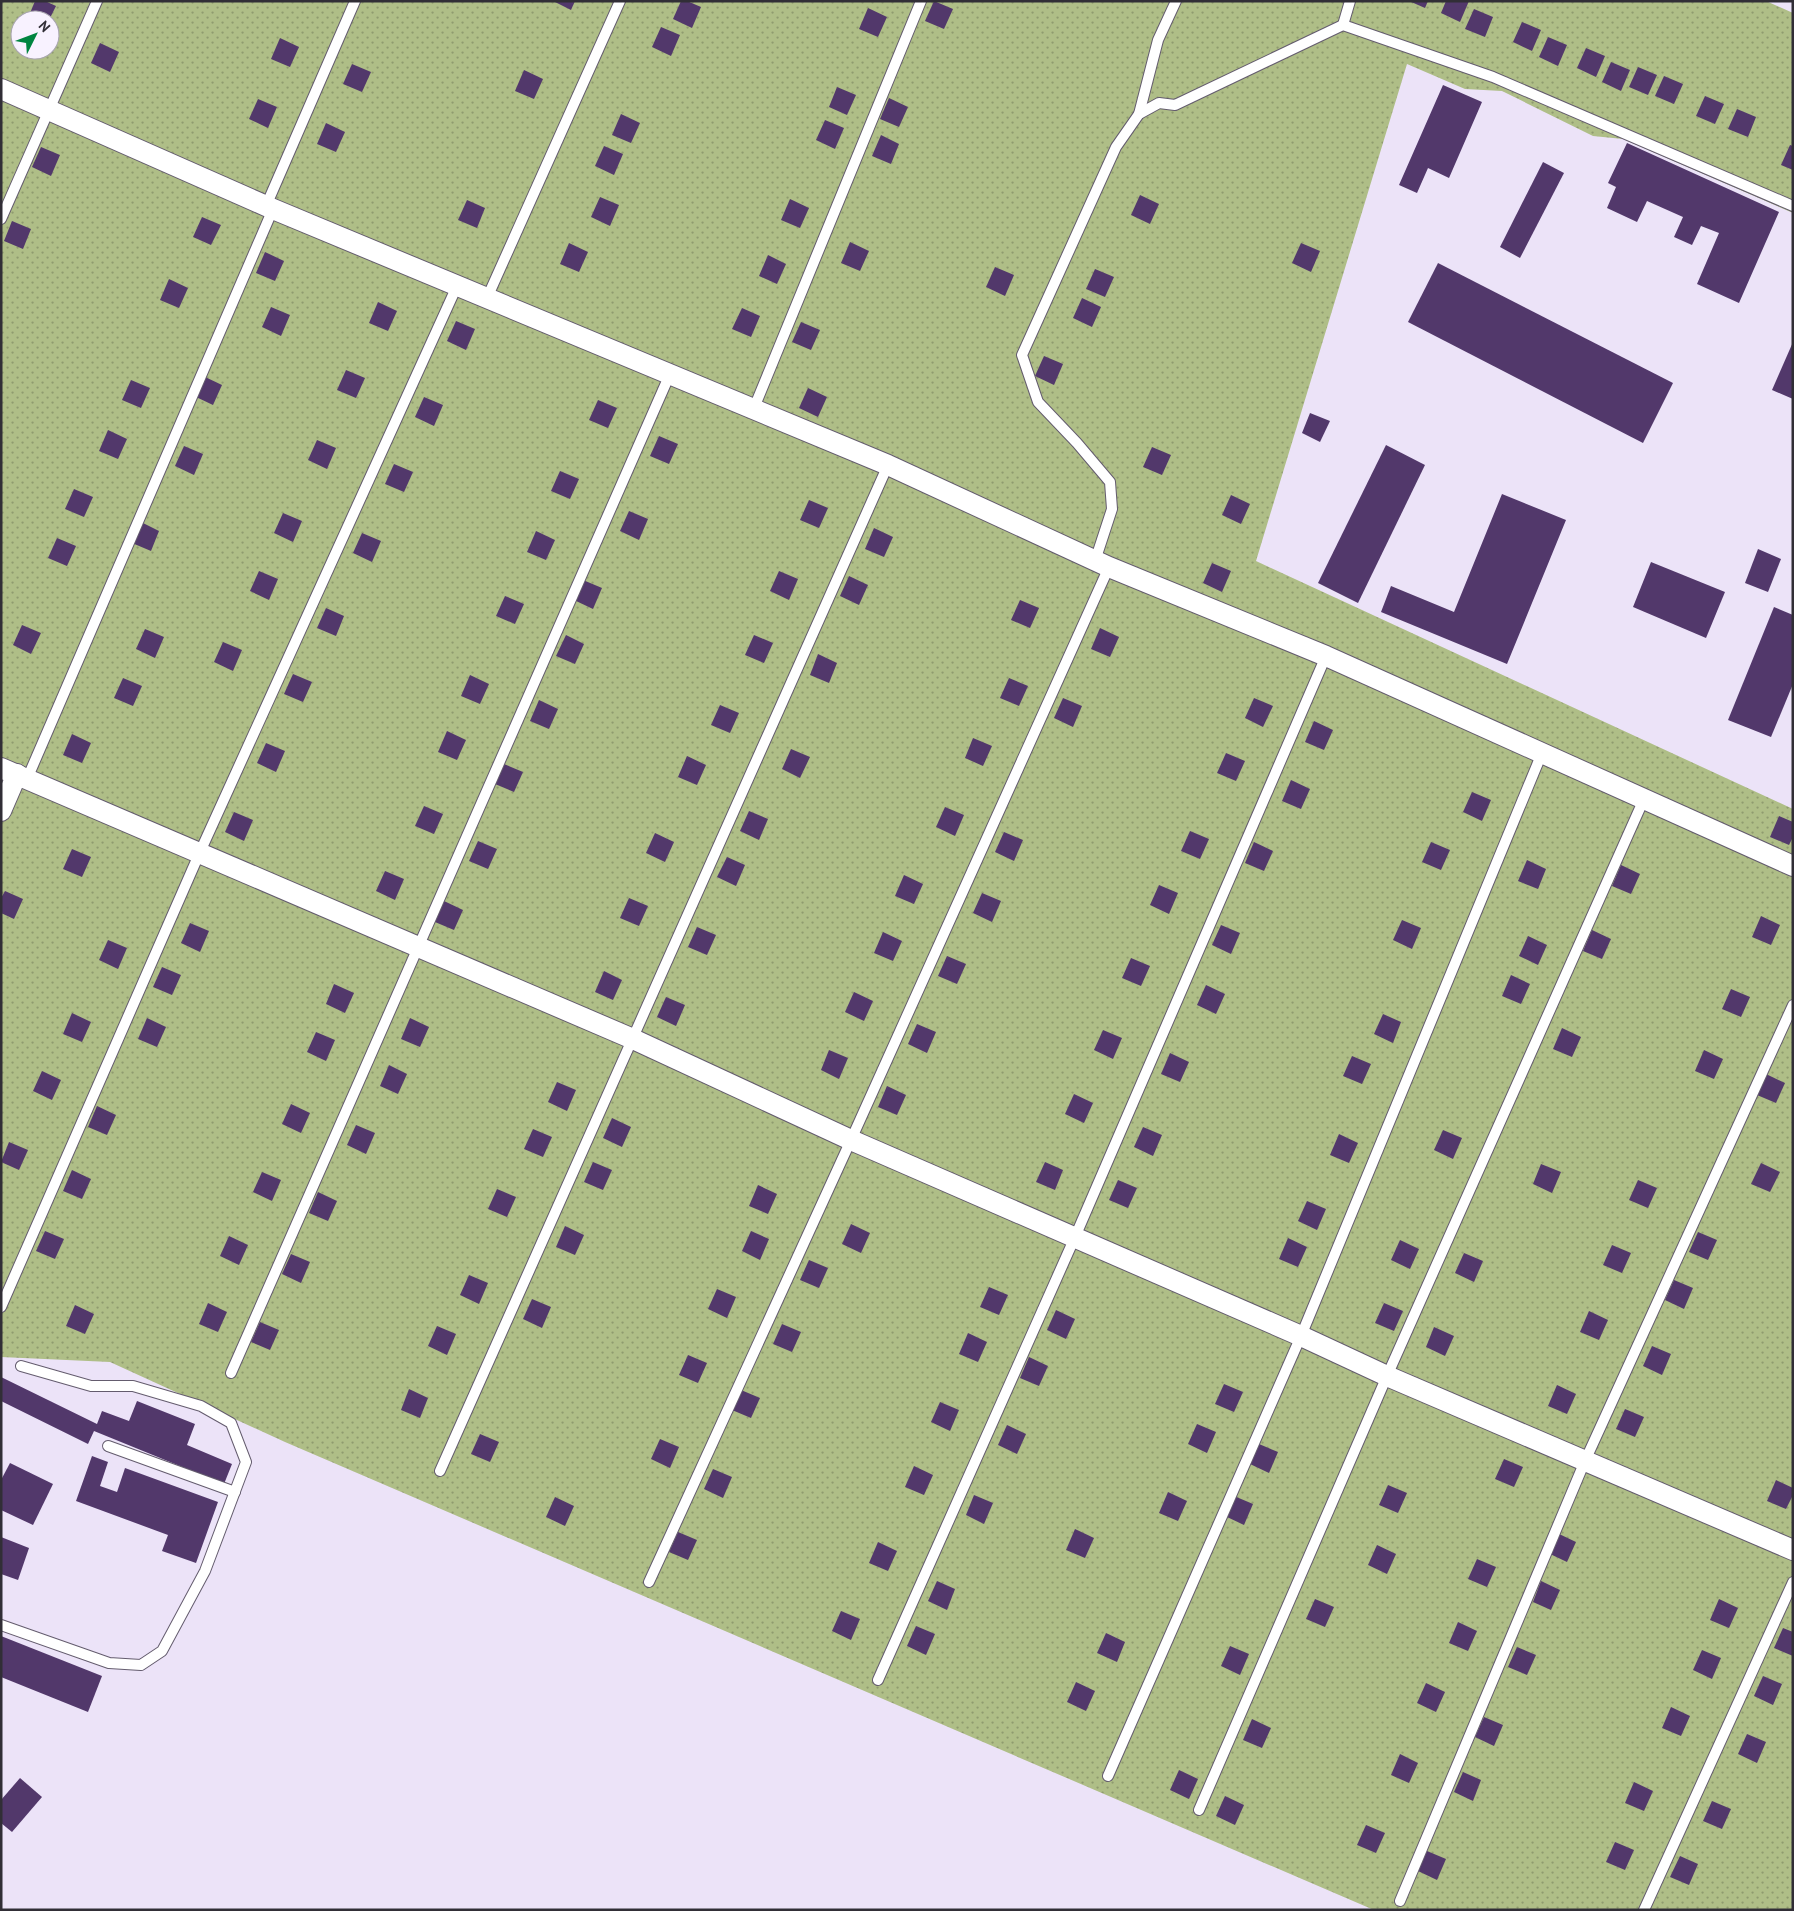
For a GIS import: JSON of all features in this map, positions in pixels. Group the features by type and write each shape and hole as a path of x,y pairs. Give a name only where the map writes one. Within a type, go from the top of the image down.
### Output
{"street":[{"path":"1,89 270,208 888,465 1102,564 1326,656 1793,866"},
{"path":"1,811 15,774 633,1039 851,1140 1301,1336 1387,1376 1793,1550"}],"lane":[{"path":"1,219 97,1"},
{"path":"15,774 270,208 356,1"},
{"path":"487,298 620,1"},
{"path":"754,408 921,1"},
{"path":"649,1582 851,1140 1102,564 1112,509 1110,482 1077,442 1038,402 1022,355 1116,147 1139,114 1158,40 1176,1"},
{"path":"1343,25 1350,1"},
{"path":"1139,114 1159,103 1175,105 1343,25 1493,77 1793,206"},
{"path":"1,1307 200,852 458,286"},
{"path":"231,1373 670,374"},
{"path":"440,1471 888,465"},
{"path":"878,1680 1075,1237 1326,656"},
{"path":"1108,1776 1301,1336 1542,753"},
{"path":"1199,1810 1387,1376 1644,799"},
{"path":"1400,1901 1585,1461 1793,1005"},
{"path":"1,1625 109,1663 140,1666 162,1652 204,1571 246,1462 232,1423 200,1406 133,1386 91,1386 21,1366"},
{"path":"108,1446 235,1492"},
{"path":"1644,1910 1793,1582"}],"green space":[{"path":"1,1 1766,1 1793,13 1793,213 1623,139 1593,136 1502,91 1465,89 1407,64 1256,561 1793,809 1793,1910 1374,1910 285,1442 110,1362 1,1357"}],"building":[{"path":"35,1 45,1 56,6 54,10 31,10"},
{"path":"553,1 575,1 571,10"},
{"path":"681,1 687,1 701,7 692,28 673,19"},
{"path":"934,1 953,9 944,29 925,21"},
{"path":"1409,1 1428,1 1425,8"},
{"path":"1446,1 1469,1 1460,22 1441,13"},
{"path":"868,8 887,17 878,37 859,29"},
{"path":"1474,9 1493,17 1485,37 1465,29"},
{"path":"1522,22 1541,30 1532,51 1513,42"},
{"path":"661,27 680,35 671,56 652,47"},
{"path":"1548,37 1567,45 1558,66 1539,57"},
{"path":"280,38 299,47 290,67 271,59"},
{"path":"100,43 119,52 110,72 91,63"},
{"path":"1586,48 1605,56 1596,77 1577,68"},
{"path":"1611,62 1630,70 1621,91 1602,82"},
{"path":"352,64 371,72 362,92 343,84"},
{"path":"1638,67 1657,75 1648,95 1629,87"},
{"path":"524,70 543,79 534,99 515,91"},
{"path":"1664,76 1683,84 1674,104 1655,96"},
{"path":"1443,85 1482,102 1449,178 1428,168 1417,193 1399,185"},
{"path":"837,87 856,95 847,115 829,107"},
{"path":"1705,96 1724,104 1715,124 1696,116"},
{"path":"889,98 908,107 899,127 880,119"},
{"path":"258,99 277,107 268,128 249,119"},
{"path":"1737,109 1756,117 1748,137 1728,129"},
{"path":"621,114 640,123 631,143 612,135"},
{"path":"825,120 844,128 835,149 816,140"},
{"path":"326,123 345,132 336,152 317,144"},
{"path":"881,135 899,144 891,164 872,156"},
{"path":"1627,143 1779,212 1739,303 1697,284 1719,233 1701,226 1692,245 1674,237 1683,217 1647,201 1637,222 1607,208 1616,187 1608,183"},
{"path":"1790,145 1793,146 1793,170 1781,165"},
{"path":"604,146 623,154 614,175 595,166"},
{"path":"41,147 60,155 51,176 32,167"},
{"path":"1543,162 1564,173 1520,258 1500,247"},
{"path":"1140,195 1159,204 1150,224 1131,215"},
{"path":"600,197 619,205 610,226 591,217"},
{"path":"790,199 809,208 800,228 781,220"},
{"path":"467,200 485,208 477,228 458,220"},
{"path":"202,217 221,225 211,245 193,237"},
{"path":"12,221 31,229 23,249 4,241"},
{"path":"850,242 869,251 860,271 841,263"},
{"path":"569,243 588,252 579,272 560,264"},
{"path":"1301,243 1320,251 1311,272 1292,263"},
{"path":"265,252 284,261 275,281 256,273"},
{"path":"768,255 786,264 777,284 759,276"},
{"path":"1438,263 1673,383 1643,443 1408,322"},
{"path":"995,267 1014,275 1005,296 986,287"},
{"path":"1095,269 1114,277 1105,297 1086,289"},
{"path":"169,279 188,288 179,308 160,300"},
{"path":"1082,298 1101,307 1092,327 1073,318"},
{"path":"378,302 397,311 388,331 369,323"},
{"path":"271,307 290,315 281,336 262,327"},
{"path":"742,308 760,316 751,337 732,329"},
{"path":"456,321 475,329 466,350 447,341"},
{"path":"801,322 820,330 811,350 792,342"},
{"path":"1793,342 1793,399 1772,390"},
{"path":"1044,356 1063,364 1054,385 1035,376"},
{"path":"346,370 365,378 356,398 337,390"},
{"path":"203,376 222,385 213,405 194,396"},
{"path":"131,380 150,388 141,408 122,400"},
{"path":"808,388 827,397 818,417 799,408"},
{"path":"424,397 443,405 434,426 415,417"},
{"path":"598,400 617,408 608,428 589,420"},
{"path":"1310,413 1330,421 1320,442 1302,433"},
{"path":"108,430 127,439 118,459 99,451"},
{"path":"659,436 678,444 669,464 650,456"},
{"path":"317,440 336,448 327,469 308,460"},
{"path":"1386,445 1425,465 1358,603 1318,583"},
{"path":"184,446 203,454 194,475 175,466"},
{"path":"1152,447 1171,455 1162,475 1143,467"},
{"path":"394,464 413,472 404,492 385,484"},
{"path":"560,471 579,479 570,499 551,491"},
{"path":"74,489 93,497 84,517 65,509"},
{"path":"1502,494 1566,520 1507,664 1381,612 1391,586 1454,612"},
{"path":"1231,495 1250,504 1241,524 1222,515"},
{"path":"809,500 828,508 819,528 800,520"},
{"path":"629,511 648,519 639,540 620,531"},
{"path":"283,513 302,521 293,542 274,533"},
{"path":"141,522 159,531 151,551 132,543"},
{"path":"874,528 893,537 884,557 865,549"},
{"path":"536,531 555,540 546,560 527,552"},
{"path":"362,533 381,541 372,562 353,553"},
{"path":"57,538 76,546 67,566 48,558"},
{"path":"1758,549 1781,559 1768,592 1745,583"},
{"path":"1651,562 1725,592 1706,638 1633,607"},
{"path":"1212,563 1231,571 1222,592 1203,583"},
{"path":"259,571 278,579 269,600 250,591"},
{"path":"779,571 798,579 789,600 770,591"},
{"path":"849,576 868,585 859,605 840,596"},
{"path":"583,580 602,588 593,609 574,600"},
{"path":"505,596 524,604 515,624 496,616"},
{"path":"1020,600 1039,608 1030,628 1011,620"},
{"path":"1774,607 1793,615 1793,684 1771,737 1728,720"},
{"path":"326,608 344,616 336,636 317,628"},
{"path":"22,625 41,633 31,654 13,645"},
{"path":"1100,628 1119,637 1110,657 1091,649"},
{"path":"145,629 164,637 155,658 136,649"},
{"path":"566,635 584,644 575,664 556,656"},
{"path":"754,635 773,643 764,663 745,655"},
{"path":"223,642 242,650 233,671 214,662"},
{"path":"818,654 837,663 829,683 810,675"},
{"path":"293,674 312,682 303,702 284,694"},
{"path":"470,675 489,684 480,704 461,696"},
{"path":"123,678 142,686 133,706 114,698"},
{"path":"1009,678 1028,686 1019,706 1000,698"},
{"path":"1063,698 1082,706 1073,727 1054,718"},
{"path":"1254,698 1273,706 1263,727 1245,718"},
{"path":"539,700 558,709 549,729 530,721"},
{"path":"720,705 739,713 730,733 711,725"},
{"path":"1314,721 1333,730 1324,750 1305,742"},
{"path":"447,731 466,740 457,760 438,752"},
{"path":"72,734 91,743 82,763 63,755"},
{"path":"973,738 992,746 983,766 965,758"},
{"path":"266,743 285,751 276,772 257,763"},
{"path":"791,749 810,757 800,778 782,769"},
{"path":"1226,753 1245,761 1236,781 1217,773"},
{"path":"687,756 706,765 697,785 678,777"},
{"path":"504,764 523,772 514,792 495,784"},
{"path":"1291,780 1310,789 1301,809 1282,801"},
{"path":"1472,792 1491,800 1482,821 1463,812"},
{"path":"424,806 443,814 434,834 415,826"},
{"path":"945,807 964,815 955,836 936,827"},
{"path":"749,811 768,819 759,840 740,831"},
{"path":"234,812 253,820 244,841 225,832"},
{"path":"1779,816 1793,822 1793,837 1789,845 1770,837"},
{"path":"1190,831 1209,839 1200,859 1181,851"},
{"path":"1004,832 1023,840 1014,861 995,852"},
{"path":"655,833 674,842 665,862 646,853"},
{"path":"478,841 497,849 488,869 469,861"},
{"path":"1254,842 1273,851 1264,871 1245,863"},
{"path":"1431,842 1450,850 1441,870 1422,862"},
{"path":"72,849 91,857 82,877 63,869"},
{"path":"727,857 745,865 736,886 717,877"},
{"path":"1527,860 1546,869 1538,889 1518,881"},
{"path":"1621,865 1640,874 1631,894 1612,886"},
{"path":"385,871 404,879 395,900 376,891"},
{"path":"904,875 923,884 914,904 895,896"},
{"path":"1159,885 1178,893 1169,914 1150,905"},
{"path":"5,891 23,899 14,919 1,913 1,898"},
{"path":"982,893 1001,901 992,922 973,913"},
{"path":"629,898 648,906 639,926 620,918"},
{"path":"444,901 463,910 454,930 435,922"},
{"path":"1761,916 1780,925 1771,945 1752,937"},
{"path":"1402,920 1421,928 1412,949 1393,940"},
{"path":"190,923 209,931 200,952 181,943"},
{"path":"1221,925 1240,933 1231,954 1212,945"},
{"path":"697,927 716,935 707,955 688,947"},
{"path":"1592,930 1611,939 1602,959 1583,951"},
{"path":"883,932 902,941 893,961 874,953"},
{"path":"1528,936 1547,945 1538,965 1519,956"},
{"path":"108,940 127,948 118,969 99,960"},
{"path":"947,956 966,964 957,984 938,976"},
{"path":"1131,958 1150,966 1141,986 1122,978"},
{"path":"162,967 181,975 172,995 153,987"},
{"path":"604,971 622,980 613,1000 595,992"},
{"path":"1511,975 1530,984 1521,1004 1502,996"},
{"path":"334,984 354,993 345,1013 326,1004"},
{"path":"1206,985 1225,994 1216,1014 1197,1005"},
{"path":"1731,989 1750,997 1741,1017 1722,1009"},
{"path":"854,992 873,1001 864,1021 845,1012"},
{"path":"666,997 685,1005 676,1026 657,1017"},
{"path":"72,1013 91,1022 82,1042 63,1034"},
{"path":"1383,1014 1401,1022 1393,1043 1374,1034"},
{"path":"147,1018 166,1027 157,1047 138,1039"},
{"path":"410,1018 429,1027 420,1047 401,1039"},
{"path":"917,1024 936,1032 927,1053 908,1044"},
{"path":"1562,1028 1581,1037 1572,1057 1553,1049"},
{"path":"1103,1030 1122,1038 1113,1059 1094,1050"},
{"path":"316,1032 335,1040 326,1061 307,1052"},
{"path":"829,1050 848,1058 839,1079 821,1070"},
{"path":"1704,1050 1723,1059 1714,1079 1695,1071"},
{"path":"1170,1053 1189,1062 1180,1082 1161,1074"},
{"path":"1352,1056 1371,1064 1362,1084 1343,1076"},
{"path":"389,1065 407,1074 398,1094 380,1086"},
{"path":"42,1071 61,1080 52,1100 33,1091"},
{"path":"1766,1074 1785,1083 1776,1103 1757,1095"},
{"path":"557,1082 576,1090 567,1111 548,1102"},
{"path":"887,1086 906,1095 897,1115 878,1107"},
{"path":"1074,1094 1093,1103 1084,1123 1065,1114"},
{"path":"291,1104 310,1113 301,1133 282,1124"},
{"path":"97,1106 116,1115 107,1135 88,1127"},
{"path":"612,1118 631,1127 622,1147 603,1138"},
{"path":"356,1125 375,1133 366,1154 347,1145"},
{"path":"1143,1127 1162,1135 1153,1156 1134,1147"},
{"path":"533,1129 552,1137 543,1157 524,1149"},
{"path":"1443,1130 1462,1138 1453,1159 1434,1150"},
{"path":"1339,1134 1358,1143 1349,1163 1330,1155"},
{"path":"9,1142 28,1150 19,1170 1,1162"},
{"path":"593,1162 612,1170 603,1190 584,1182"},
{"path":"1045,1162 1063,1170 1055,1190 1036,1182"},
{"path":"1761,1163 1780,1172 1770,1192 1751,1184"},
{"path":"1541,1164 1561,1172 1552,1193 1533,1184"},
{"path":"72,1170 91,1179 82,1199 63,1191"},
{"path":"262,1172 281,1180 272,1201 253,1192"},
{"path":"1118,1180 1137,1188 1128,1208 1109,1200"},
{"path":"1638,1180 1657,1188 1648,1208 1629,1200"},
{"path":"758,1185 777,1194 768,1214 749,1206"},
{"path":"497,1189 516,1197 507,1217 488,1209"},
{"path":"318,1192 337,1201 328,1221 309,1213"},
{"path":"1307,1201 1326,1209 1317,1230 1298,1221"},
{"path":"851,1224 870,1233 861,1253 842,1244"},
{"path":"565,1226 584,1235 575,1255 556,1247"},
{"path":"45,1231 64,1239 55,1259 36,1251"},
{"path":"751,1231 769,1239 760,1260 742,1251"},
{"path":"1698,1232 1717,1240 1708,1260 1689,1252"},
{"path":"229,1236 248,1245 239,1265 220,1256"},
{"path":"1288,1238 1307,1247 1298,1267 1279,1259"},
{"path":"1400,1240 1419,1249 1410,1269 1391,1260"},
{"path":"1612,1245 1631,1253 1622,1273 1603,1265"},
{"path":"1464,1253 1483,1261 1474,1282 1455,1273"},
{"path":"291,1254 310,1262 301,1283 282,1274"},
{"path":"809,1260 828,1268 819,1288 800,1280"},
{"path":"469,1275 488,1283 479,1304 460,1295"},
{"path":"1674,1280 1693,1288 1684,1309 1665,1300"},
{"path":"989,1287 1008,1295 999,1315 980,1307"},
{"path":"717,1289 736,1297 727,1318 708,1309"},
{"path":"532,1299 551,1307 542,1328 523,1319"},
{"path":"208,1303 227,1312 218,1332 199,1324"},
{"path":"1384,1303 1403,1311 1394,1331 1375,1323"},
{"path":"75,1305 94,1314 85,1334 66,1326"},
{"path":"1056,1310 1075,1319 1066,1339 1047,1330"},
{"path":"1589,1311 1608,1320 1599,1340 1580,1332"},
{"path":"260,1322 279,1330 270,1350 251,1342"},
{"path":"782,1324 801,1332 792,1352 773,1344"},
{"path":"437,1326 456,1334 447,1355 428,1346"},
{"path":"1434,1327 1454,1336 1445,1356 1426,1347"},
{"path":"968,1333 987,1342 978,1362 959,1354"},
{"path":"1652,1346 1671,1354 1662,1375 1643,1366"},
{"path":"688,1355 707,1363 698,1383 679,1375"},
{"path":"1029,1357 1048,1366 1039,1386 1020,1378"},
{"path":"1,1377 97,1424 102,1411 129,1421 137,1401 195,1424 187,1445 232,1464 224,1484 94,1431 88,1444 1,1401"},
{"path":"1224,1384 1243,1392 1234,1412 1215,1404"},
{"path":"1557,1385 1576,1394 1567,1414 1548,1406"},
{"path":"409,1389 428,1398 420,1418 401,1410"},
{"path":"741,1390 760,1398 751,1418 732,1410"},
{"path":"940,1402 959,1410 950,1431 931,1422"},
{"path":"1625,1409 1644,1417 1635,1437 1616,1429"},
{"path":"1197,1424 1216,1432 1207,1453 1188,1444"},
{"path":"1007,1425 1026,1434 1017,1454 998,1445"},
{"path":"480,1434 499,1442 490,1462 471,1454"},
{"path":"660,1439 679,1447 670,1468 651,1459"},
{"path":"1259,1444 1278,1452 1269,1473 1250,1464"},
{"path":"92,1456 108,1462 100,1486 117,1492 125,1468 218,1502 196,1563 162,1551 168,1535 76,1501"},
{"path":"1504,1459 1523,1467 1514,1487 1495,1479"},
{"path":"10,1463 53,1484 33,1525 1,1510 1,1480"},
{"path":"914,1466 933,1475 924,1495 905,1487"},
{"path":"713,1469 732,1477 723,1498 704,1489"},
{"path":"1776,1480 1793,1488 1793,1495 1786,1509 1767,1501"},
{"path":"1388,1485 1407,1493 1398,1513 1379,1505"},
{"path":"1168,1492 1187,1501 1178,1521 1159,1513"},
{"path":"974,1495 993,1503 984,1524 966,1515"},
{"path":"1234,1496 1253,1504 1244,1525 1225,1516"},
{"path":"555,1497 574,1506 565,1526 546,1517"},
{"path":"1075,1529 1094,1538 1085,1558 1066,1550"},
{"path":"678,1532 697,1540 688,1560 669,1552"},
{"path":"1557,1533 1576,1542 1567,1562 1548,1553"},
{"path":"1,1537 29,1548 18,1580 1,1574"},
{"path":"878,1542 897,1551 888,1571 869,1563"},
{"path":"1377,1545 1396,1554 1387,1574 1368,1565"},
{"path":"1477,1559 1496,1567 1487,1587 1468,1579"},
{"path":"937,1581 955,1589 947,1610 928,1601"},
{"path":"1541,1581 1560,1590 1551,1610 1533,1602"},
{"path":"1315,1599 1334,1607 1325,1627 1306,1619"},
{"path":"1719,1599 1738,1608 1729,1628 1710,1620"},
{"path":"841,1611 860,1619 851,1640 832,1631"},
{"path":"1458,1622 1477,1631 1468,1651 1449,1643"},
{"path":"916,1626 935,1634 926,1655 907,1646"},
{"path":"1783,1628 1793,1632 1793,1656 1774,1648"},
{"path":"1106,1633 1125,1642 1117,1662 1097,1653"},
{"path":"1,1636 102,1676 88,1712 1,1677"},
{"path":"1230,1646 1249,1654 1240,1675 1221,1666"},
{"path":"1517,1647 1536,1655 1527,1675 1508,1667"},
{"path":"1702,1650 1721,1658 1712,1679 1693,1670"},
{"path":"1763,1676 1782,1684 1773,1705 1754,1696"},
{"path":"1076,1682 1095,1691 1086,1711 1067,1702"},
{"path":"1426,1683 1445,1692 1436,1712 1417,1703"},
{"path":"1671,1707 1690,1716 1681,1736 1662,1728"},
{"path":"1484,1717 1503,1725 1494,1746 1475,1737"},
{"path":"1252,1719 1271,1728 1262,1748 1243,1740"},
{"path":"1747,1734 1766,1742 1757,1763 1738,1754"},
{"path":"1400,1754 1418,1763 1409,1783 1391,1775"},
{"path":"1179,1770 1198,1779 1189,1799 1170,1790"},
{"path":"1463,1772 1481,1780 1473,1801 1454,1792"},
{"path":"20,1778 42,1797 12,1832 1,1823 1,1800"},
{"path":"1634,1782 1653,1791 1644,1811 1625,1803"},
{"path":"1225,1796 1244,1805 1235,1825 1216,1816"},
{"path":"1712,1801 1731,1809 1722,1829 1703,1821"},
{"path":"1366,1825 1385,1833 1376,1853 1357,1845"},
{"path":"1615,1842 1634,1850 1625,1870 1606,1862"},
{"path":"1427,1851 1446,1859 1437,1880 1418,1871"},
{"path":"1680,1856 1698,1864 1689,1885 1670,1877"}]}
